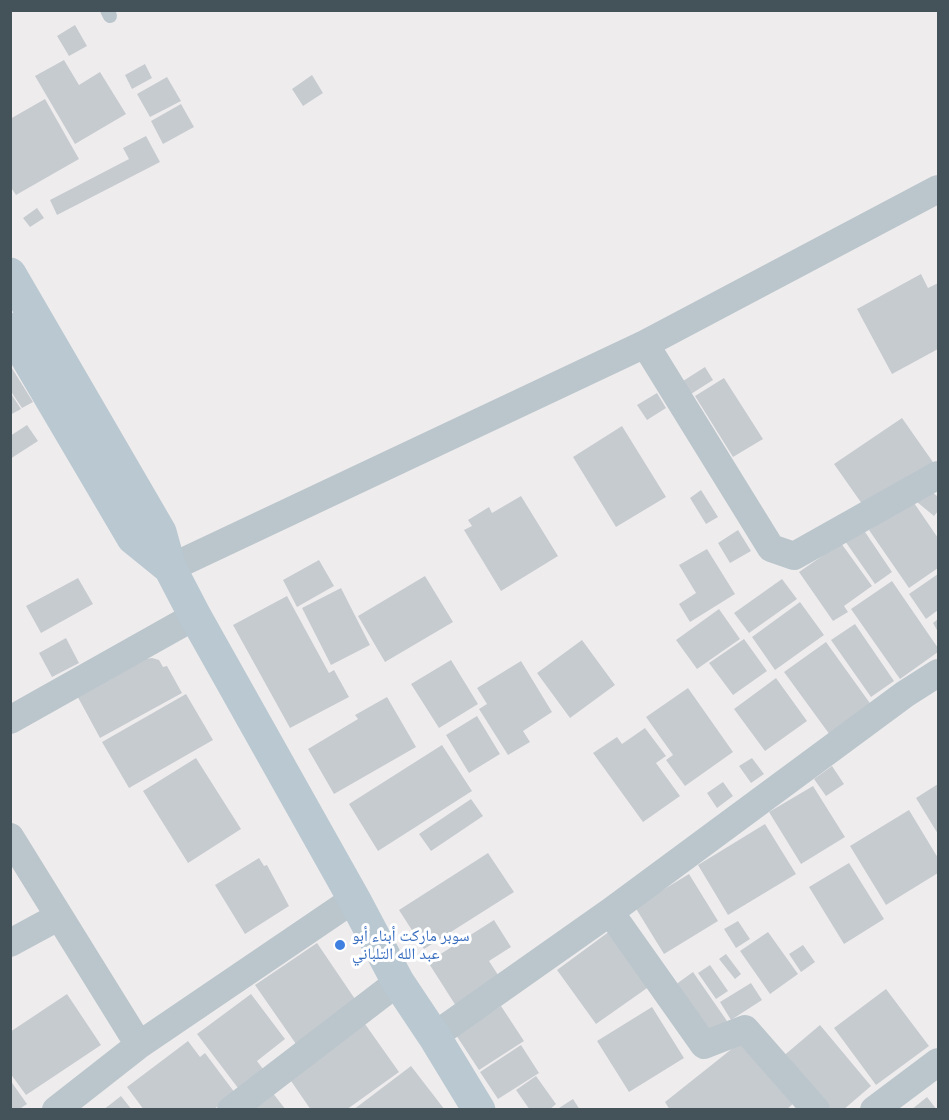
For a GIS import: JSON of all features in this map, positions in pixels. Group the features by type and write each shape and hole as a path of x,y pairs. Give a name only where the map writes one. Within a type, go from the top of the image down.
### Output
{"street":[{"path":"170,568 645,344 939,189"},
{"path":"10,274 160,532 170,568 195,616 354,898 398,982 479,1110"},
{"path":"10,329 133,538 170,568"},
{"path":"645,344 771,548 794,556 939,475"},
{"path":"10,720 195,616"},
{"path":"434,1036 610,912 905,694 939,673"},
{"path":"10,837 139,1045"},
{"path":"56,1110 139,1045 354,898"},
{"path":"610,912 704,1045 745,1029 816,1110"},
{"path":"10,942 58,917"},
{"path":"231,1110 398,982"},
{"path":"874,1110 939,1062"}],"building":[{"path":"75,25 87,46 69,56 57,36"},
{"path":"64,60 79,85 100,72 126,114 75,144 35,76"},
{"path":"145,64 152,78 132,89 125,75"},
{"path":"312,75 323,93 303,106 292,89"},
{"path":"167,77 181,101 150,117 137,94"},
{"path":"45,99 79,159 16,195 10,186 10,119"},
{"path":"181,104 194,127 163,144 151,121"},
{"path":"146,136 160,162 57,215 50,200 129,159 123,148"},
{"path":"37,208 44,218 30,227 23,218"},
{"path":"921,274 928,288 938,283 938,349 892,374 857,309"},
{"path":"10,365 33,402 22,408 10,390"},
{"path":"705,367 713,380 691,394 683,381"},
{"path":"724,378 763,439 733,457 695,396"},
{"path":"10,392 21,409 10,415"},
{"path":"657,393 666,408 647,420 637,405"},
{"path":"902,418 935,465 867,511 834,464"},
{"path":"27,425 38,441 10,459 10,436"},
{"path":"622,426 666,497 616,527 573,457"},
{"path":"929,489 938,497 938,511 934,516 917,502"},
{"path":"701,490 718,517 706,524 690,498"},
{"path":"521,496 558,556 501,591 464,530 472,526 468,520 489,507 492,513"},
{"path":"912,500 938,538 938,568 909,588 869,530"},
{"path":"863,529 892,572 875,584 845,541"},
{"path":"738,530 751,551 730,563 718,543"},
{"path":"841,543 872,586 844,606 848,612 833,621 799,572"},
{"path":"707,549 735,594 690,622 679,604 696,593 679,565"},
{"path":"319,560 334,586 297,607 283,580"},
{"path":"938,574 938,610 926,619 909,594"},
{"path":"425,576 453,622 385,662 358,616"},
{"path":"78,578 93,604 41,633 26,606"},
{"path":"782,579 797,599 749,633 734,613"},
{"path":"892,581 938,648 938,652 900,679 851,609"},
{"path":"341,588 370,645 331,665 302,608"},
{"path":"287,596 329,673 334,670 349,697 290,728 233,625"},
{"path":"800,602 824,635 775,670 752,637"},
{"path":"719,609 740,639 697,669 676,640"},
{"path":"938,619 938,632 933,623"},
{"path":"855,624 894,681 871,697 831,640"},
{"path":"66,638 79,663 52,677 39,653"},
{"path":"744,639 767,671 733,695 709,663"},
{"path":"582,640 615,685 570,718 537,673"},
{"path":"826,642 872,706 830,735 784,672"},
{"path":"152,658 159,660 163,667 167,666 182,693 100,738 74,690"},
{"path":"451,660 478,704 439,728 411,684"},
{"path":"521,661 552,712 523,731 530,742 508,755 479,709 487,704 477,688"},
{"path":"776,678 807,721 765,751 734,709"},
{"path":"688,688 733,752 685,786 666,760 673,755 646,717"},
{"path":"186,694 213,740 129,788 102,742"},
{"path":"387,697 416,747 334,794 308,749 358,719 355,715"},
{"path":"477,716 500,754 469,773 446,735"},
{"path":"645,728 666,756 656,763 680,796 643,822 593,753 617,737 622,744"},
{"path":"442,745 472,791 378,851 349,804"},
{"path":"196,758 241,829 188,863 143,791"},
{"path":"752,758 764,774 751,783 739,766"},
{"path":"832,766 844,784 826,796 814,779"},
{"path":"723,782 733,796 717,808 707,793"},
{"path":"938,784 938,834 916,798"},
{"path":"813,786 845,837 801,864 769,812"},
{"path":"471,799 483,816 431,851 419,834"},
{"path":"909,810 938,858 938,873 886,905 850,846"},
{"path":"765,824 796,874 728,915 698,865"},
{"path":"488,853 514,892 424,949 399,910"},
{"path":"259,858 264,866 267,865 289,906 245,934 215,885"},
{"path":"849,863 884,919 844,944 809,887"},
{"path":"689,874 718,921 664,954 635,907"},
{"path":"494,920 511,947 489,961 500,978 456,1006 428,962"},
{"path":"738,921 750,939 736,948 724,929"},
{"path":"610,931 650,986 596,1024 557,970"},
{"path":"768,932 798,974 770,994 740,951"},
{"path":"317,943 357,1002 296,1044 255,985"},
{"path":"803,945 815,962 801,972 789,954"},
{"path":"726,954 741,974 735,979 719,959"},
{"path":"710,965 728,991 716,999 698,973"},
{"path":"693,972 727,1021 710,1033 675,985"},
{"path":"751,983 762,1000 731,1020 720,1002"},
{"path":"886,989 929,1046 876,1085 834,1028"},
{"path":"67,994 101,1045 26,1095 10,1073 10,1032"},
{"path":"251,994 285,1039 257,1061 263,1069 238,1088 197,1034"},
{"path":"501,1006 524,1041 479,1070 456,1035"},
{"path":"652,1007 684,1058 629,1092 597,1041"},
{"path":"365,1024 399,1072 346,1110 311,1110 289,1078"},
{"path":"820,1025 871,1086 843,1110 824,1110 781,1058"},
{"path":"743,1040 794,1103 786,1110 670,1110 665,1102"},
{"path":"188,1041 200,1057 205,1053 235,1093 213,1110 144,1110 127,1087"},
{"path":"521,1045 539,1073 498,1099 480,1072"},
{"path":"411,1066 445,1110 353,1110"},
{"path":"536,1076 556,1104 549,1110 530,1110 516,1090"},
{"path":"10,1080 27,1104 18,1110 10,1110"},
{"path":"272,1092 286,1110 250,1110"},
{"path":"121,1096 132,1110 103,1110"},
{"path":"927,1097 937,1110 911,1110"},
{"path":"573,1099 580,1110 556,1110"}],"place":[{"name":"سوبر ماركت أبناء أبو عبد الله التلباني","path":"340,945"}]}
